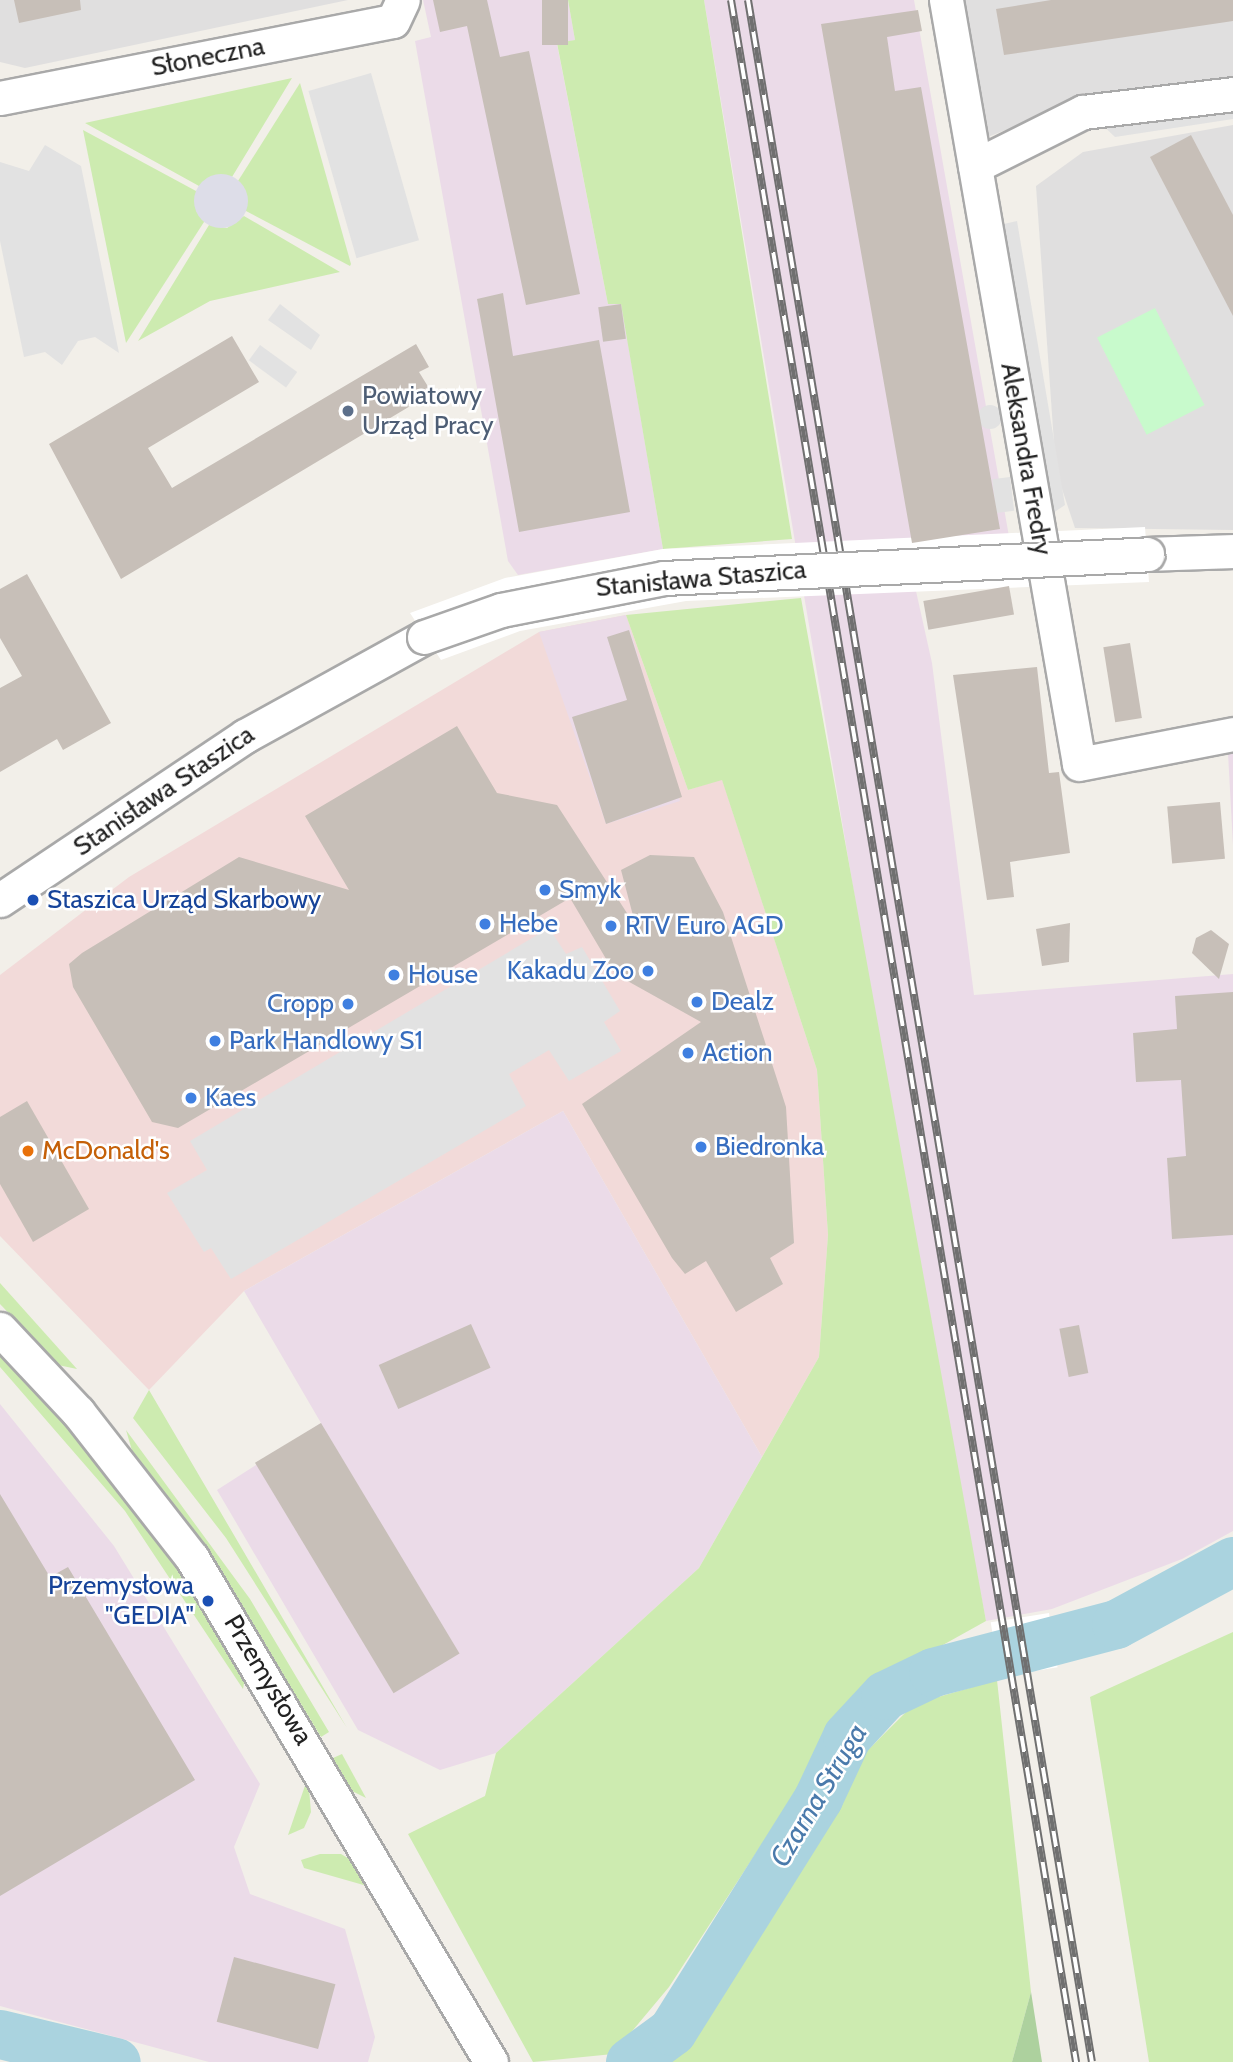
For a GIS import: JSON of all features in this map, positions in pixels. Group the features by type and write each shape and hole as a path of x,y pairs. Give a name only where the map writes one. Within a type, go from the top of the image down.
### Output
{"street":[{"name":"Słoneczna","path":"0,99 393,21 403,0"},
{"name":"Aleksandra Fredry","path":"946,0 1079,764 1233,734"},
{"path":"975,166 1083,112 1233,94"},
{"name":"Stanisława Staszica","path":"0,900 245,736 424,637 527,603 664,578 1233,551"},
{"name":"Przemysłowa","path":"0,1329 78,1412 192,1558 491,2062"}],"shaded area":[{"path":"0,0 348,0 25,68 0,62"},
{"path":"423,0 568,0 575,40 557,44 608,304 621,302 663,549 518,575 508,561 415,41 431,37"},
{"path":"704,0 914,0 1010,542 906,546 932,663 974,995 1233,974 1233,1531 1182,1559 1052,1609 986,1621 918,1274"},
{"path":"959,0 1233,0 1233,79 1078,101 983,139"},
{"path":"371,73 419,240 356,258 309,91"},
{"path":"1233,100 1233,119 1115,137 1096,119"},
{"path":"1233,125 1233,530 1075,528 1056,471 1036,186 1083,152"},
{"path":"45,145 81,166 119,353 95,337 78,341 62,365 45,352 24,357 0,241 0,162 29,171"},
{"path":"221,174 240,182 248,201 240,220 221,228 202,220 194,201 202,182"},
{"path":"1017,221 1065,505 1047,517 995,226"},
{"path":"280,304 320,335 311,350 268,320"},
{"path":"260,345 297,372 286,387 249,360"},
{"path":"990,405 999,408 1002,417 999,426 990,429 981,426 978,417 981,408"},
{"path":"1010,477 1014,511 996,513 992,479"},
{"path":"626,615 688,790 722,779 817,1070 828,1235 819,1357 762,1457 563,1111 244,1291 149,1390 0,1236 0,975 129,877 539,632"},
{"path":"626,615 680,801 606,824 539,632"},
{"path":"1233,751 1233,845 1228,753"},
{"path":"549,928 566,954 582,947 620,1011 604,1022 621,1051 569,1081 549,1050 509,1074 526,1106 231,1279 211,1248 204,1252 167,1193 207,1170 190,1141"},
{"path":"563,1111 762,1457 699,1568 496,1753 440,1770 358,1730 217,1490 321,1423 244,1291"},
{"path":"0,1404 114,1546 260,1784 234,1847 250,1894 345,1929 375,2037 368,2062 209,2062 0,2006"}],"green space":[{"path":"568,0 704,0 792,539 663,549 621,304 608,304 557,43 575,40"},
{"path":"292,78 232,177 217,175 199,186 85,123"},
{"path":"300,83 350,266 246,211 238,181"},
{"path":"83,130 196,191 204,222 126,343"},
{"path":"244,216 340,272 210,301 138,341 209,225 227,228"},
{"path":"1155,308 1204,405 1147,435 1097,338"},
{"path":"801,598 986,1621 862,1690 669,1987 613,2054 533,2062 408,1834 485,1796 496,1753 699,1568 819,1357 828,1235 817,1070 722,780 688,790 626,615"},
{"path":"0,1283 77,1369 58,1365 0,1304"},
{"path":"0,1350 103,1462 171,1554 246,1672 243,1689 125,1511 0,1367"},
{"path":"149,1390 347,1728 226,1538 133,1418"},
{"path":"126,1430 250,1599 329,1732 321,1737 220,1570 133,1454"},
{"path":"1233,1632 1233,2062 1149,2062 1090,1697"},
{"path":"997,1680 1031,1992 1012,2062 662,2062 702,2021 856,1762 914,1704"},
{"path":"342,1754 366,1798 350,1790 333,1758"},
{"path":"308,1777 311,1812 304,1828 288,1835"},
{"path":"320,1854 341,1854 356,1863 374,1888 304,1868 301,1860"},
{"path":"1031,1992 1042,2062 1012,2062"}],"pier":[{"path":"1145,527 1149,582 686,601 520,631 441,660 410,613 505,578 663,549"},
{"path":"1049,1613 1058,1667 999,1677 991,1622"}],"building":[{"path":"14,0 80,0 81,10 19,23"},
{"path":"433,0 487,0 500,57 529,51 580,294 526,305 467,26 440,32"},
{"path":"542,0 568,0 568,45 542,45"},
{"path":"1051,0 1233,0 1233,21 1004,55 996,9"},
{"path":"918,10 922,31 887,37 895,91 921,87 1000,529 912,543 821,24"},
{"path":"1191,135 1233,215 1233,316 1150,157"},
{"path":"503,293 513,356 599,340 630,512 519,532 477,299"},
{"path":"621,304 626,339 603,342 598,307"},
{"path":"232,336 259,382 148,448 172,488 416,344 429,367 419,372 432,393 121,579 49,444"},
{"path":"27,574 111,723 63,750 57,739 0,772 0,688 22,676 0,638 0,589"},
{"path":"1009,586 1014,615 928,630 923,601"},
{"path":"629,630 682,797 606,824 572,717 627,700 607,637"},
{"path":"1130,643 1142,718 1115,722 1103,647"},
{"path":"1037,667 1049,773 1059,772 1070,853 1010,862 1014,897 987,900 953,675"},
{"name":"Park Handlowy S1","path":"457,726 497,793 557,805 636,927 621,870 650,855 694,857 723,912 786,1107 794,1243 770,1258 783,1284 736,1312 706,1261 685,1274 672,1258 582,1104 701,1022 615,974 570,898 178,1128 152,1122 73,987 69,964 82,953 239,857 349,890 305,816"},
{"path":"1220,802 1225,859 1172,863 1167,807"},
{"path":"1070,923 1069,962 1042,966 1036,929"},
{"path":"1211,930 1229,944 1219,979 1192,953 1196,938"},
{"path":"1233,992 1233,1235 1172,1239 1167,1158 1186,1156 1181,1080 1136,1082 1133,1033 1177,1029 1175,996"},
{"name":"McDonald's","path":"27,1101 89,1209 33,1242 0,1184 0,1117"},
{"path":"471,1324 491,1368 398,1409 379,1365"},
{"path":"1079,1325 1088,1373 1069,1377 1059,1329"},
{"path":"321,1423 460,1654 394,1693 255,1463"},
{"path":"0,1494 50,1577 68,1567 195,1780 0,1896"},
{"path":"234,1957 335,1984 318,2049 217,2022"}],"waterway":[{"name":"Czarna Struga","path":"630,2062 672,2031 818,1798 847,1736 885,1695 933,1672 1116,1624 1233,1561"},
{"name":"Czarna Struga","path":"0,2034 116,2062"}],"railway":[{"path":"731,0 1076,2062"},
{"path":"748,0 1092,2062"}],"place":[{"name":"Powiatowy Urząd Pracy","path":"348,411"},
{"name":"Smyk","path":"545,890"},
{"name":"Staszica Urząd Skarbowy","path":"33,900"},
{"name":"Hebe","path":"485,924"},
{"name":"RTV Euro AGD","path":"611,926"},
{"name":"Kakadu Zoo","path":"648,971"},
{"name":"House","path":"394,975"},
{"name":"Dealz","path":"697,1002"},
{"name":"Cropp","path":"348,1004"},
{"name":"Park Handlowy S1","path":"215,1041"},
{"name":"Action","path":"688,1053"},
{"name":"Kaes","path":"191,1098"},
{"name":"Biedronka","path":"701,1147"},
{"name":"McDonald's","path":"28,1151"},
{"name":"Przemysłowa \"GEDIA\"","path":"208,1601"}]}
